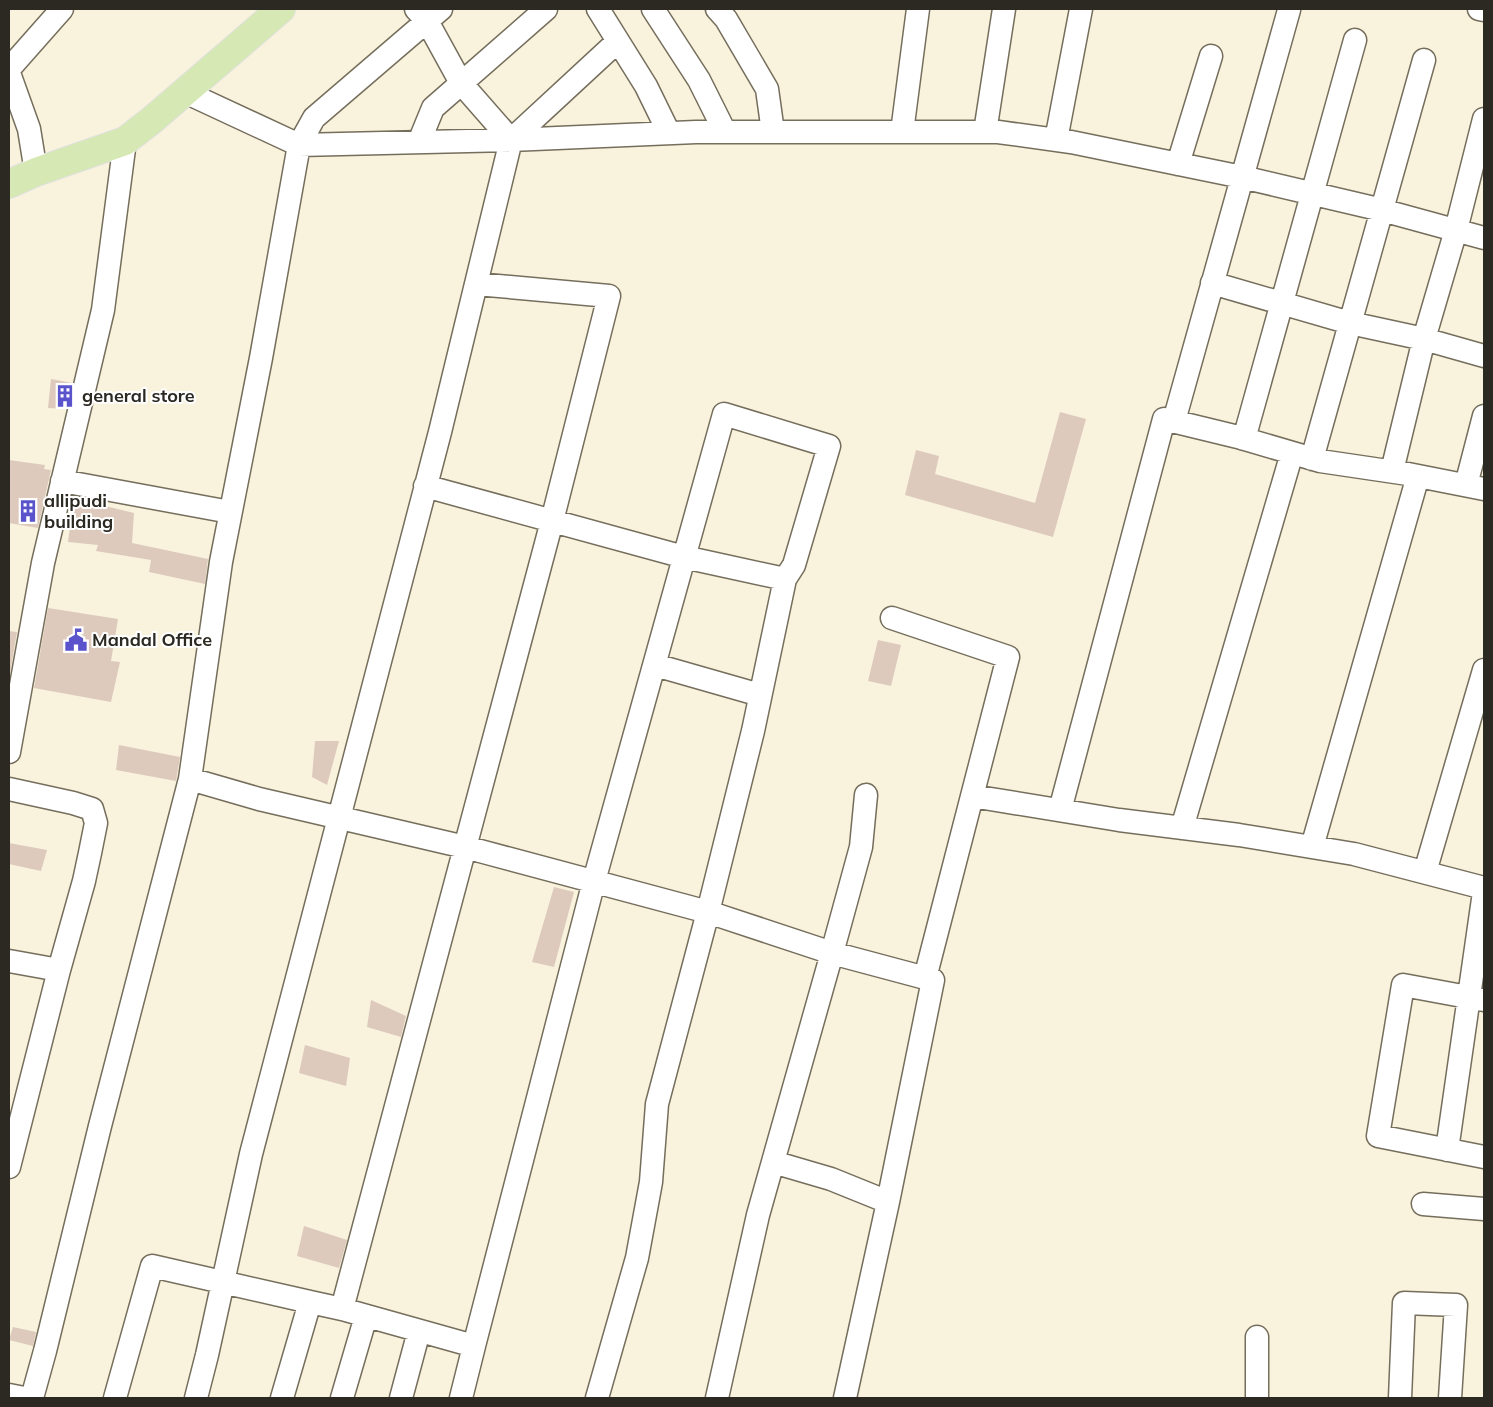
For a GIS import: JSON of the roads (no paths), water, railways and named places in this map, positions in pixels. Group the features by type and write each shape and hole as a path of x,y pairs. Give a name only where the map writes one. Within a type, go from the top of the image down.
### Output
{"main road":[{"path":"9,184 36,172 125,141 281,9"}],"street":[{"path":"36,172 19,127 9,71 62,9"},
{"path":"420,142 433,108 546,9"},
{"path":"598,9 646,86 669,133"},
{"path":"653,9 699,80 725,132"},
{"path":"717,9 726,19 767,89 773,132"},
{"path":"902,132 918,9"},
{"path":"985,132 1004,9"},
{"path":"1056,140 1081,9"},
{"path":"1480,9 1484,10"},
{"path":"1174,421 1289,10"},
{"path":"32,1398 46,1351 100,1126 190,779 221,562 262,358 299,145 314,118 428,13 461,83 511,140"},
{"path":"1244,439 1355,40"},
{"path":"196,1398 251,1154 425,486 511,140 618,42"},
{"path":"1178,164 1211,56"},
{"path":"1182,828 1302,456 1350,323 1424,60"},
{"path":"185,92 299,145 511,140 669,133 998,132 1056,140 1242,177 1381,210 1484,238"},
{"path":"1392,471 1424,339 1456,230 1484,119"},
{"path":"9,752 35,603 103,310 125,141"},
{"path":"1212,283 1350,323 1424,339 1484,356"},
{"path":"342,1309 552,521 609,296 476,284"},
{"path":"460,1398 594,881 724,414 829,446 794,565 785,579 753,731 708,912 657,1104 651,1182 637,1258 597,1398"},
{"path":"1060,810 1164,419 1302,456 1475,487 1484,416"},
{"path":"1312,847 1418,476"},
{"path":"62,481 230,512"},
{"path":"425,486 684,557 785,579"},
{"path":"892,618 1008,657 925,978"},
{"path":"655,665 760,695"},
{"path":"1425,872 1484,670"},
{"path":"190,779 259,799 594,881 708,912 832,953 933,980 888,1202 844,1398"},
{"path":"9,789 92,809 96,823 84,881 59,970 9,1167"},
{"path":"718,1398 758,1216 861,846 866,795"},
{"path":"972,796 1354,854 1484,888"},
{"path":"1447,1150 1477,999 1484,892"},
{"path":"9,961 59,970"},
{"path":"1477,999 1403,985 1378,1136 1484,1157"},
{"path":"774,1162 831,1179 888,1202"},
{"path":"1422,1204 1484,1209"},
{"path":"115,1398 152,1266 223,1284 342,1309 474,1346"},
{"path":"282,1398 310,1302"},
{"path":"1400,1398 1404,1303 1456,1306 1450,1398"},
{"path":"342,1398 366,1316"},
{"path":"401,1398 419,1331"},
{"path":"1257,1337 1257,1398"},
{"path":"9,1394 24,1398"}],"place":[{"name":"general store","path":"65,396"},
{"name":"allipudi building","path":"28,511"},
{"name":"Mandal Office","path":"76,640"}]}
